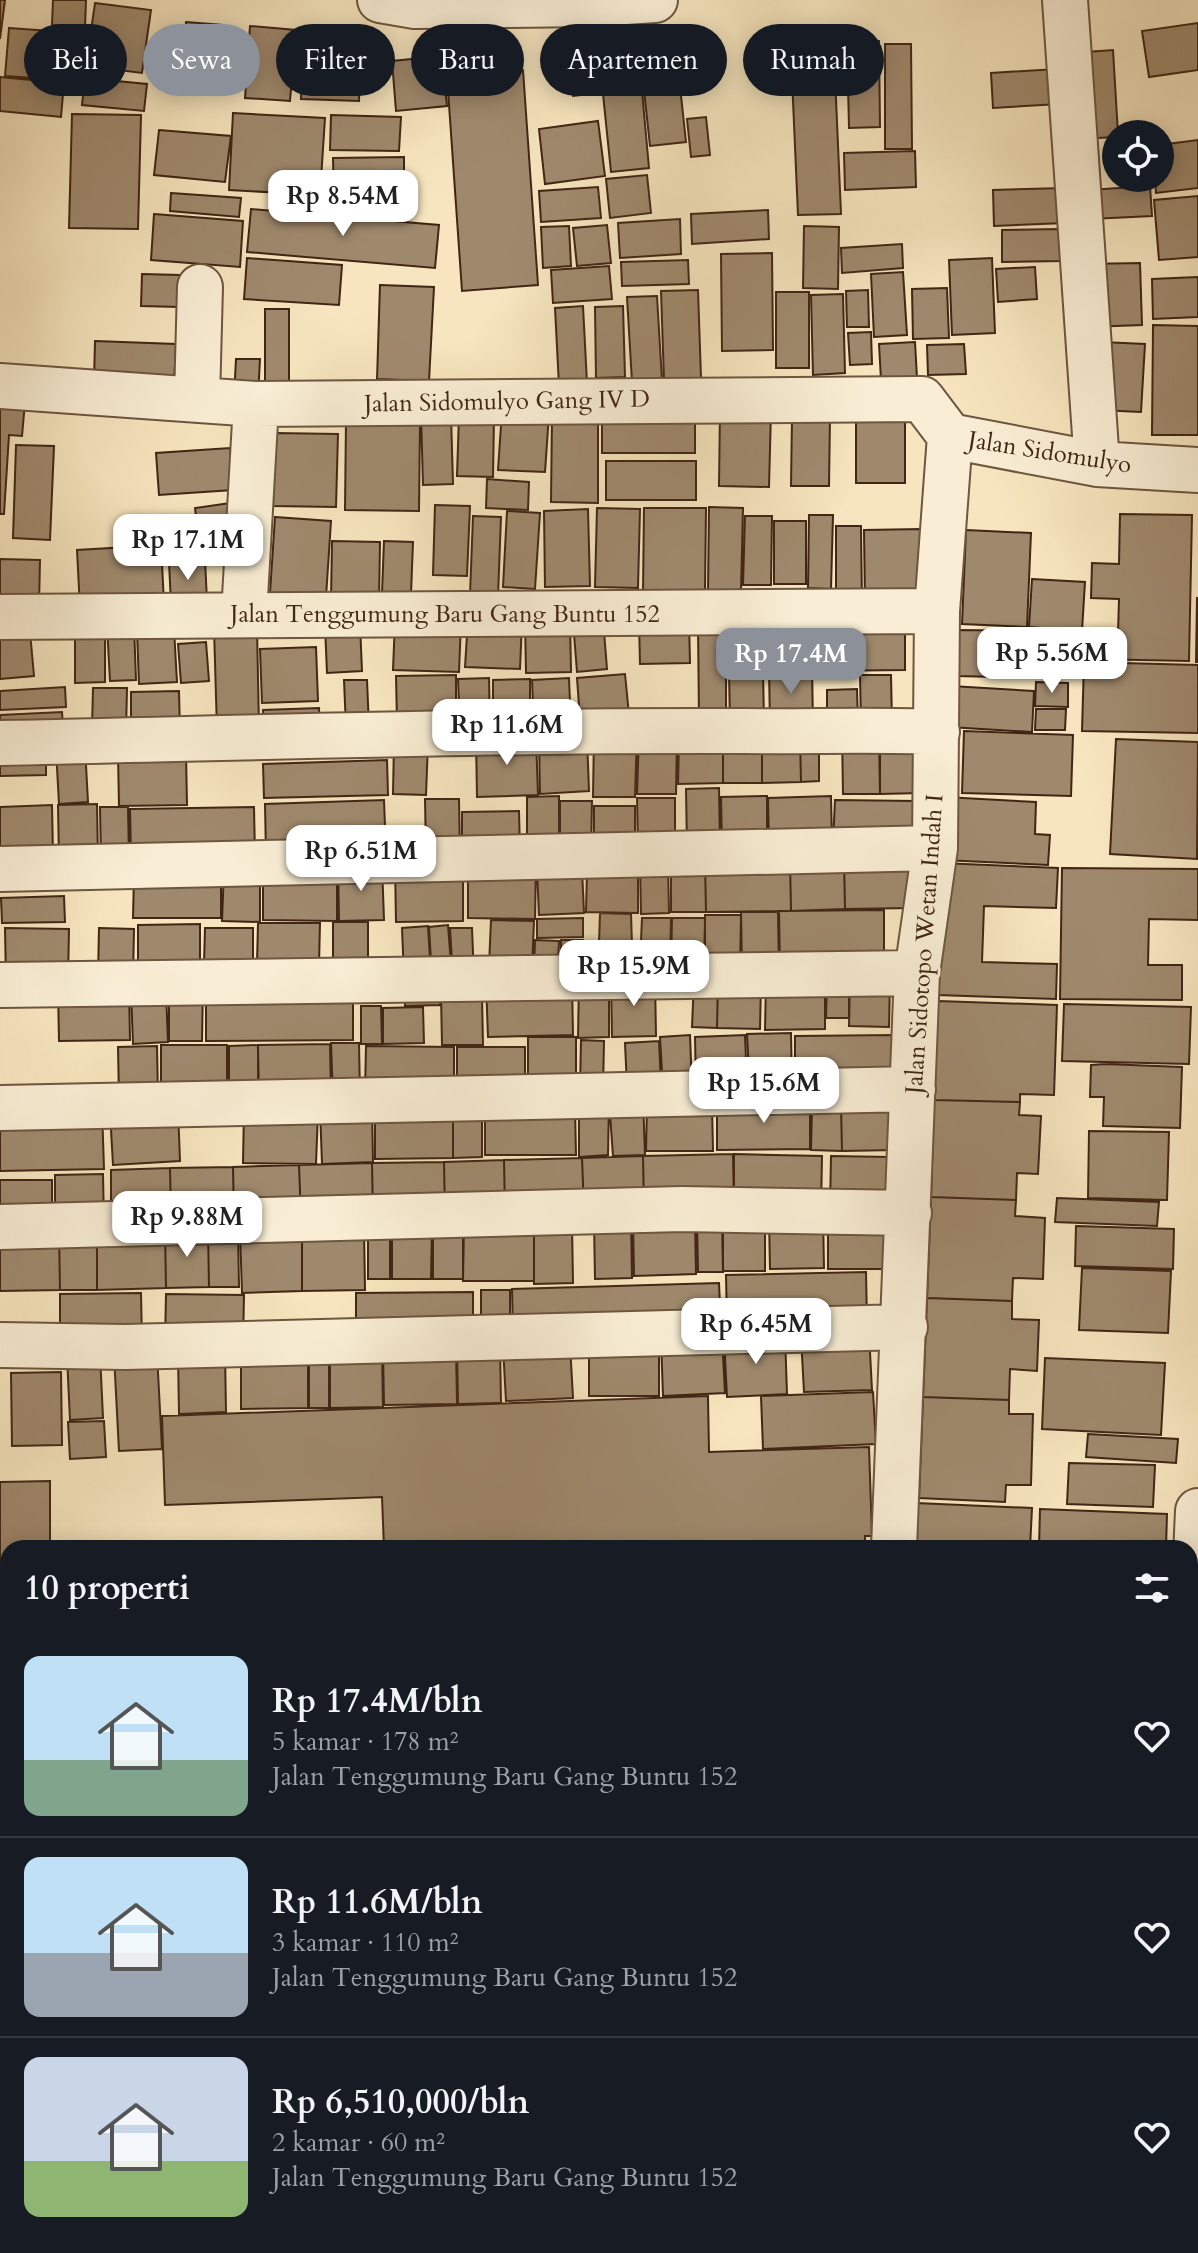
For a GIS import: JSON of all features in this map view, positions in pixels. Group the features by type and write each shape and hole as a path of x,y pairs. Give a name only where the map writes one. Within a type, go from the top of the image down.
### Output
{"street":[{"path":"380,0 415,6 447,2 655,0"},
{"path":"1065,0 1097,464"},
{"path":"197,399 200,287"},
{"path":"0,386 256,404 244,615"},
{"name":"Jalan Sidomulyo Gang IV D","path":"256,404 922,399 950,436"},
{"name":"Jalan Sidomulyo","path":"950,436 1097,464 1198,470"},
{"name":"Jalan Sidotopo Wetan Indah I","path":"894,1540 917,973 935,848 937,611 950,436"},
{"name":"Jalan Tenggumung Baru Gang Buntu 152","path":"0,617 937,611"},
{"path":"0,743 627,731 805,732 871,729 937,732"},
{"path":"0,869 935,848"},
{"path":"0,985 917,973"},
{"path":"0,1108 913,1089"},
{"path":"0,1227 682,1209 909,1213"},
{"path":"0,1345 125,1347 905,1327"},
{"path":"1197,1540 1198,1511"}],"building":[{"path":"0,0 5,0 0,39"},
{"path":"53,0 86,0 85,24 52,24"},
{"path":"95,3 151,10 149,24 143,24 142,73 127,71 127,24 92,24"},
{"path":"1198,23 1198,70 1149,77 1142,31"},
{"path":"260,27 276,28 276,96 290,96 290,101 245,98 260,96"},
{"path":"9,28 24,29 24,77 5,76"},
{"path":"885,44 911,44 912,149 885,149"},
{"path":"1113,50 1117,120 1102,120 1102,138 1078,139 1072,53"},
{"path":"411,59 411,96 446,96 447,106 396,111 395,61"},
{"path":"1057,69 1059,104 993,108 991,73"},
{"path":"0,77 24,79 24,96 63,96 61,117 0,111"},
{"path":"127,82 143,84 144,111 82,105 83,96 127,96"},
{"path":"524,84 538,285 462,291 448,96 524,96"},
{"path":"301,96 359,96 359,101 301,99"},
{"path":"603,96 642,96 649,168 611,172"},
{"path":"645,96 681,96 686,142 650,146"},
{"path":"793,96 836,96 841,214 798,215"},
{"path":"848,96 880,96 880,127 849,128"},
{"path":"233,113 325,118 320,195 229,190"},
{"path":"72,114 141,115 138,229 69,228"},
{"path":"331,115 401,117 399,151 330,150"},
{"path":"706,117 710,155 691,157 687,119"},
{"path":"598,121 605,176 545,184 539,129"},
{"path":"159,130 231,136 225,182 154,175"},
{"path":"1198,140 1198,188 1174,191 1174,143"},
{"path":"915,151 916,187 845,190 844,153"},
{"path":"404,157 404,203 334,204 333,158"},
{"path":"647,175 651,213 610,218 606,179"},
{"path":"598,187 601,218 541,222 539,191"},
{"path":"1064,188 1065,223 994,226 993,190"},
{"path":"1089,190 1150,192 1152,216 1091,219"},
{"path":"171,193 241,198 239,217 170,211"},
{"path":"1198,196 1198,257 1159,260 1154,200"},
{"path":"251,209 439,225 435,268 247,252"},
{"path":"768,210 769,239 692,244 691,214"},
{"path":"154,214 243,221 240,267 151,260"},
{"path":"680,219 681,254 620,258 618,223"},
{"path":"607,225 611,263 577,266 573,228"},
{"path":"569,226 571,266 543,268 541,227"},
{"path":"804,226 839,227 838,289 803,288"},
{"path":"1061,229 1061,261 1002,262 1002,230"},
{"path":"902,244 903,268 842,273 841,248"},
{"path":"772,253 773,350 722,351 721,254"},
{"path":"247,258 342,265 339,305 244,299"},
{"path":"992,258 995,333 952,335 949,260"},
{"path":"688,260 689,284 622,286 621,262"},
{"path":"1140,263 1142,325 1088,327 1087,264"},
{"path":"609,266 612,299 553,303 551,270"},
{"path":"1035,267 1037,299 998,302 996,269"},
{"path":"903,272 907,335 874,337 871,274"},
{"path":"142,274 180,275 179,307 141,306"},
{"path":"1198,277 1198,317 1153,319 1152,279"},
{"path":"380,285 434,287 429,381 377,379"},
{"path":"947,288 949,338 913,339 912,289"},
{"path":"698,290 701,378 664,380 661,291"},
{"path":"868,290 869,327 847,327 846,291"},
{"path":"776,292 809,292 809,368 776,368"},
{"path":"843,294 845,373 813,375 811,295"},
{"path":"657,296 662,380 632,382 627,297"},
{"path":"583,306 587,383 559,386 555,308"},
{"path":"623,306 625,377 596,378 595,307"},
{"path":"265,309 289,309 289,382 265,383"},
{"path":"1153,325 1198,326 1198,435 1152,435"},
{"path":"871,332 872,364 850,365 848,333"},
{"path":"95,341 176,344 174,384 94,381"},
{"path":"915,342 917,378 881,380 879,344"},
{"path":"1102,342 1145,344 1141,412 1098,410"},
{"path":"964,344 966,374 928,375 927,345"},
{"path":"236,359 260,359 258,398 234,397"},
{"path":"0,401 25,402 22,436 9,435 4,514 0,514"},
{"path":"720,410 771,411 769,487 719,486"},
{"path":"502,411 549,414 545,472 498,470"},
{"path":"421,415 451,415 453,484 423,485"},
{"path":"459,416 494,417 493,477 457,476"},
{"path":"552,416 598,416 598,503 551,502"},
{"path":"856,416 905,416 905,483 856,483"},
{"path":"792,417 830,417 829,486 791,486"},
{"path":"346,420 420,421 419,511 345,510"},
{"path":"602,420 695,420 695,453 602,453"},
{"path":"275,433 338,434 336,507 273,506"},
{"path":"16,445 54,446 50,540 13,538"},
{"path":"230,448 233,490 159,495 156,453"},
{"path":"606,461 696,461 696,500 606,500"},
{"path":"487,479 529,482 528,510 486,508"},
{"path":"238,502 243,546 200,552 195,508"},
{"path":"435,505 470,506 467,576 433,575"},
{"path":"709,507 743,508 741,592 708,591"},
{"path":"597,508 640,509 638,588 595,587"},
{"path":"644,508 706,508 705,592 643,592"},
{"path":"588,509 590,586 545,587 544,511"},
{"path":"507,511 540,513 535,589 503,587"},
{"path":"1120,514 1192,515 1189,661 1088,659 1088,634 1118,634 1119,599 1091,598 1092,563 1119,564"},
{"path":"809,515 833,515 831,589 808,588"},
{"path":"473,516 501,517 498,596 470,595"},
{"path":"745,516 772,516 771,585 743,585"},
{"path":"275,517 331,521 326,597 270,593"},
{"path":"774,521 806,521 806,584 774,584"},
{"path":"836,526 861,526 862,604 836,604"},
{"path":"921,529 923,602 865,603 864,530"},
{"path":"966,530 1031,533 1027,627 962,624"},
{"path":"332,541 380,542 379,601 331,601"},
{"path":"384,541 413,542 411,594 382,593"},
{"path":"161,545 164,603 80,608 77,550"},
{"path":"0,559 40,560 39,606 0,606"},
{"path":"205,560 207,601 171,604 169,562"},
{"path":"1032,579 1085,582 1082,631 1029,627"},
{"path":"1197,598 1198,662 1196,662"},
{"path":"468,619 522,621 520,669 465,667"},
{"path":"570,619 571,672 526,673 525,620"},
{"path":"603,619 607,669 577,672 573,621"},
{"path":"767,619 769,664 730,665 728,621"},
{"path":"29,621 34,676 0,679 0,624"},
{"path":"395,621 461,623 459,672 393,670"},
{"path":"689,621 690,663 640,664 639,622"},
{"path":"819,621 905,621 905,670 819,671"},
{"path":"726,623 726,718 699,718 698,624"},
{"path":"360,624 362,671 327,673 325,626"},
{"path":"134,625 136,680 110,681 107,626"},
{"path":"105,627 105,682 75,683 75,628"},
{"path":"257,627 259,729 217,730 214,628"},
{"path":"174,629 177,682 139,684 137,632"},
{"path":"958,630 1040,631 1038,678 957,676"},
{"path":"206,642 209,681 181,683 178,644"},
{"path":"316,647 318,701 262,703 260,649"},
{"path":"1084,662 1198,665 1198,733 1082,731"},
{"path":"812,666 813,725 770,726 769,668"},
{"path":"763,670 764,723 730,724 729,671"},
{"path":"625,674 629,715 580,719 577,678"},
{"path":"456,675 456,720 397,721 396,676"},
{"path":"860,675 891,675 892,723 861,724"},
{"path":"489,678 490,729 460,730 458,679"},
{"path":"569,678 571,728 534,730 532,680"},
{"path":"530,679 530,725 493,726 493,680"},
{"path":"344,680 367,680 369,727 346,727"},
{"path":"1036,682 1068,683 1068,707 1035,706"},
{"path":"951,686 1034,691 1032,732 949,727"},
{"path":"65,687 66,707 0,710 0,691"},
{"path":"93,688 127,688 126,730 92,729"},
{"path":"857,689 858,723 827,724 827,690"},
{"path":"179,691 180,732 131,732 131,692"},
{"path":"319,708 320,730 264,733 263,710"},
{"path":"1036,709 1066,709 1065,730 1035,730"},
{"path":"62,712 64,738 0,741 0,715"},
{"path":"964,731 1073,735 1071,796 962,793"},
{"path":"842,733 879,733 880,794 843,794"},
{"path":"637,734 635,797 593,797 594,735"},
{"path":"922,735 922,793 880,794 880,736"},
{"path":"639,736 677,736 676,794 637,794"},
{"path":"536,737 538,795 477,797 476,738"},
{"path":"539,737 587,737 589,791 540,794"},
{"path":"800,737 819,737 819,781 801,782"},
{"path":"800,737 801,782 762,783 762,738"},
{"path":"723,738 723,783 678,784 679,739"},
{"path":"723,738 762,738 762,783 723,783"},
{"path":"1116,739 1198,742 1197,859 1110,854"},
{"path":"394,743 428,743 426,795 393,794"},
{"path":"85,747 88,802 59,804 56,749"},
{"path":"46,751 46,775 0,776 0,752"},
{"path":"186,754 187,805 119,806 118,755"},
{"path":"387,760 388,795 264,798 263,764"},
{"path":"719,788 720,847 687,848 686,789"},
{"path":"559,796 559,853 527,853 527,797"},
{"path":"767,796 767,843 722,844 721,797"},
{"path":"831,796 832,841 769,843 768,798"},
{"path":"944,797 1036,802 1035,834 1050,835 1048,865 942,860"},
{"path":"637,798 675,798 675,845 638,846"},
{"path":"425,799 459,799 460,854 426,854"},
{"path":"384,800 386,853 266,856 265,804"},
{"path":"835,800 915,801 914,844 833,843"},
{"path":"560,801 592,801 591,852 560,852"},
{"path":"97,804 98,859 59,860 58,805"},
{"path":"52,805 53,856 0,857 0,807"},
{"path":"594,806 635,806 635,846 594,846"},
{"path":"100,807 128,807 129,859 101,860"},
{"path":"254,807 255,856 131,858 130,809"},
{"path":"519,811 520,851 462,852 462,812"},
{"path":"911,858 912,908 845,909 844,859"},
{"path":"844,859 845,909 791,911 790,861"},
{"path":"790,861 791,911 706,912 705,862"},
{"path":"468,862 536,863 535,919 468,918"},
{"path":"705,862 706,912 671,912 671,863"},
{"path":"463,863 463,921 396,922 395,864"},
{"path":"668,863 669,913 641,914 640,864"},
{"path":"940,863 1058,868 1056,908 984,906 982,962 1057,964 1056,999 937,995"},
{"path":"382,864 384,920 339,921 338,865"},
{"path":"1062,868 1198,869 1198,920 1149,919 1148,965 1182,965 1182,1000 1060,999"},
{"path":"224,869 260,870 260,922 222,921"},
{"path":"582,869 584,913 539,915 537,870"},
{"path":"587,872 638,872 638,913 586,912"},
{"path":"134,874 221,874 221,918 133,918"},
{"path":"263,874 337,874 337,921 263,920"},
{"path":"64,896 65,922 2,923 1,898"},
{"path":"884,910 884,969 780,969 779,911"},
{"path":"741,912 778,912 779,969 742,969"},
{"path":"600,913 631,914 632,945 599,944"},
{"path":"705,915 741,915 740,971 705,971"},
{"path":"583,918 583,937 537,938 537,919"},
{"path":"642,918 671,918 670,964 640,963"},
{"path":"672,918 705,918 704,972 671,971"},
{"path":"491,920 534,921 532,969 489,966"},
{"path":"333,922 368,922 368,974 333,974"},
{"path":"258,923 320,923 319,965 257,964"},
{"path":"200,924 200,979 138,979 138,925"},
{"path":"448,925 452,977 432,978 429,927"},
{"path":"428,926 431,975 404,977 402,928"},
{"path":"5,928 69,929 68,981 6,981"},
{"path":"99,928 134,929 133,978 98,977"},
{"path":"205,928 253,928 253,966 204,965"},
{"path":"450,928 472,928 474,977 453,978"},
{"path":"535,940 559,941 558,972 534,972"},
{"path":"561,940 583,940 583,973 561,973"},
{"path":"579,979 609,979 609,1037 578,1038"},
{"path":"655,980 656,1036 612,1037 611,981"},
{"path":"694,980 718,981 717,1028 692,1027"},
{"path":"850,980 890,980 889,1027 849,1026"},
{"path":"718,981 761,983 760,1029 717,1028"},
{"path":"766,981 825,981 825,1029 765,1030"},
{"path":"827,981 849,981 849,1018 826,1018"},
{"path":"439,982 440,1005 405,1006 404,983"},
{"path":"572,982 573,1035 488,1037 486,983"},
{"path":"206,985 353,985 353,1040 206,1041"},
{"path":"169,986 203,986 202,1041 169,1041"},
{"path":"58,989 129,989 130,1040 59,1041"},
{"path":"166,991 168,1042 133,1044 131,993"},
{"path":"441,995 482,995 483,1045 442,1045"},
{"path":"938,1001 1057,1005 1054,1095 1020,1094 1020,1102 934,1100"},
{"path":"1064,1004 1191,1007 1189,1064 1062,1061"},
{"path":"361,1006 381,1006 382,1044 361,1044"},
{"path":"423,1007 424,1043 383,1044 383,1008"},
{"path":"791,1033 792,1089 750,1091 747,1034"},
{"path":"690,1035 692,1087 663,1089 660,1037"},
{"path":"745,1035 747,1085 696,1087 695,1037"},
{"path":"895,1035 895,1084 795,1085 795,1036"},
{"path":"528,1037 576,1037 576,1093 528,1093"},
{"path":"581,1040 604,1041 603,1090 580,1090"},
{"path":"659,1041 661,1085 627,1087 625,1043"},
{"path":"331,1043 359,1043 360,1096 333,1097"},
{"path":"330,1044 331,1097 259,1098 258,1045"},
{"path":"161,1045 227,1045 227,1098 161,1098"},
{"path":"258,1045 258,1101 229,1101 229,1046"},
{"path":"157,1046 158,1098 119,1098 118,1047"},
{"path":"366,1046 454,1047 454,1094 365,1092"},
{"path":"457,1047 525,1047 525,1093 457,1093"},
{"path":"1091,1065 1182,1067 1180,1128 1103,1126 1104,1097 1090,1097"},
{"path":"643,1098 645,1155 613,1156 609,1100"},
{"path":"810,1100 810,1149 717,1150 717,1101"},
{"path":"934,1100 1020,1102 1019,1115 1041,1116 1038,1174 1017,1173 1016,1200 931,1197"},
{"path":"579,1102 609,1102 608,1155 579,1157"},
{"path":"898,1104 898,1150 842,1151 841,1105"},
{"path":"647,1105 712,1106 713,1151 646,1151"},
{"path":"841,1105 842,1151 811,1150 812,1107"},
{"path":"372,1107 373,1162 322,1164 320,1108"},
{"path":"375,1108 453,1108 453,1158 375,1159"},
{"path":"453,1108 482,1108 482,1157 453,1158"},
{"path":"102,1109 104,1169 0,1171 0,1112"},
{"path":"178,1109 180,1161 113,1165 110,1112"},
{"path":"575,1109 576,1155 485,1155 485,1111"},
{"path":"244,1110 318,1112 316,1164 243,1163"},
{"path":"1089,1131 1169,1132 1167,1200 1088,1198"},
{"path":"733,1154 734,1206 644,1208 643,1156"},
{"path":"734,1154 822,1156 821,1208 734,1206"},
{"path":"643,1156 644,1208 584,1210 582,1158"},
{"path":"831,1156 890,1157 889,1209 830,1209"},
{"path":"582,1158 584,1210 505,1212 504,1160"},
{"path":"504,1160 505,1212 445,1214 444,1162"},
{"path":"444,1162 445,1214 373,1215 372,1163"},
{"path":"372,1163 373,1215 301,1217 299,1165"},
{"path":"299,1165 301,1217 234,1219 233,1167"},
{"path":"233,1167 234,1219 171,1220 170,1168"},
{"path":"170,1168 171,1220 111,1222 111,1170"},
{"path":"103,1174 104,1224 55,1225 55,1175"},
{"path":"0,1180 52,1180 52,1224 0,1223"},
{"path":"931,1197 1016,1200 1015,1216 1045,1218 1043,1279 1013,1278 1012,1301 927,1298"},
{"path":"1057,1198 1159,1202 1157,1226 1055,1222"},
{"path":"823,1216 824,1268 770,1269 769,1218"},
{"path":"765,1218 765,1271 723,1271 723,1219"},
{"path":"889,1218 888,1269 828,1269 828,1219"},
{"path":"631,1219 632,1278 595,1279 594,1221"},
{"path":"695,1219 696,1274 634,1276 633,1220"},
{"path":"722,1219 723,1272 698,1272 697,1220"},
{"path":"534,1224 534,1281 463,1281 464,1225"},
{"path":"572,1224 573,1283 534,1284 534,1225"},
{"path":"463,1226 463,1279 433,1279 433,1227"},
{"path":"1076,1226 1174,1229 1173,1269 1075,1266"},
{"path":"368,1227 390,1227 390,1279 368,1279"},
{"path":"364,1228 365,1290 302,1291 302,1229"},
{"path":"432,1228 431,1279 392,1279 392,1229"},
{"path":"302,1229 302,1291 242,1293 240,1231"},
{"path":"208,1230 209,1287 166,1288 165,1231"},
{"path":"208,1230 238,1230 239,1287 209,1287"},
{"path":"165,1231 166,1288 97,1290 97,1232"},
{"path":"97,1232 97,1290 60,1290 59,1233"},
{"path":"59,1233 60,1290 0,1291 0,1234"},
{"path":"1082,1268 1171,1271 1168,1333 1079,1330"},
{"path":"866,1272 867,1322 727,1326 726,1275"},
{"path":"719,1283 721,1326 513,1332 512,1289"},
{"path":"481,1290 510,1290 510,1336 481,1336"},
{"path":"473,1292 473,1336 356,1336 356,1293"},
{"path":"141,1293 142,1343 60,1343 60,1294"},
{"path":"166,1294 244,1295 243,1343 165,1343"},
{"path":"927,1298 1012,1301 1012,1319 1039,1320 1037,1371 1010,1369 1009,1400 923,1397"},
{"path":"869,1333 872,1390 804,1392 801,1337"},
{"path":"785,1335 787,1394 727,1397 724,1338"},
{"path":"722,1337 725,1393 663,1396 661,1340"},
{"path":"570,1344 573,1398 506,1401 503,1347"},
{"path":"589,1344 659,1344 659,1396 589,1396"},
{"path":"457,1347 500,1347 501,1403 458,1404"},
{"path":"456,1348 457,1404 384,1405 383,1349"},
{"path":"309,1351 329,1351 329,1408 309,1408"},
{"path":"330,1351 382,1351 383,1407 330,1408"},
{"path":"308,1352 308,1408 241,1409 241,1353"},
{"path":"157,1353 162,1449 119,1451 114,1355"},
{"path":"225,1353 226,1412 179,1414 178,1355"},
{"path":"100,1354 103,1418 70,1420 67,1356"},
{"path":"1045,1358 1165,1363 1161,1435 1042,1429"},
{"path":"61,1372 62,1445 12,1446 11,1373"},
{"path":"873,1392 876,1444 763,1449 761,1396"},
{"path":"708,1396 709,1452 869,1447 872,1536 865,1536 865,1540 384,1540 382,1497 165,1505 162,1416"},
{"path":"923,1397 1009,1400 1009,1414 1033,1414 1031,1485 1006,1485 1005,1502 919,1498"},
{"path":"104,1421 106,1457 70,1459 68,1422"},
{"path":"1088,1434 1178,1439 1176,1463 1086,1457"},
{"path":"1069,1463 1155,1465 1153,1507 1067,1504"},
{"path":"50,1481 50,1540 0,1540 0,1482"},
{"path":"916,1503 1032,1508 1030,1540 914,1540"},
{"path":"1040,1509 1167,1514 1166,1540 1039,1540"}]}
